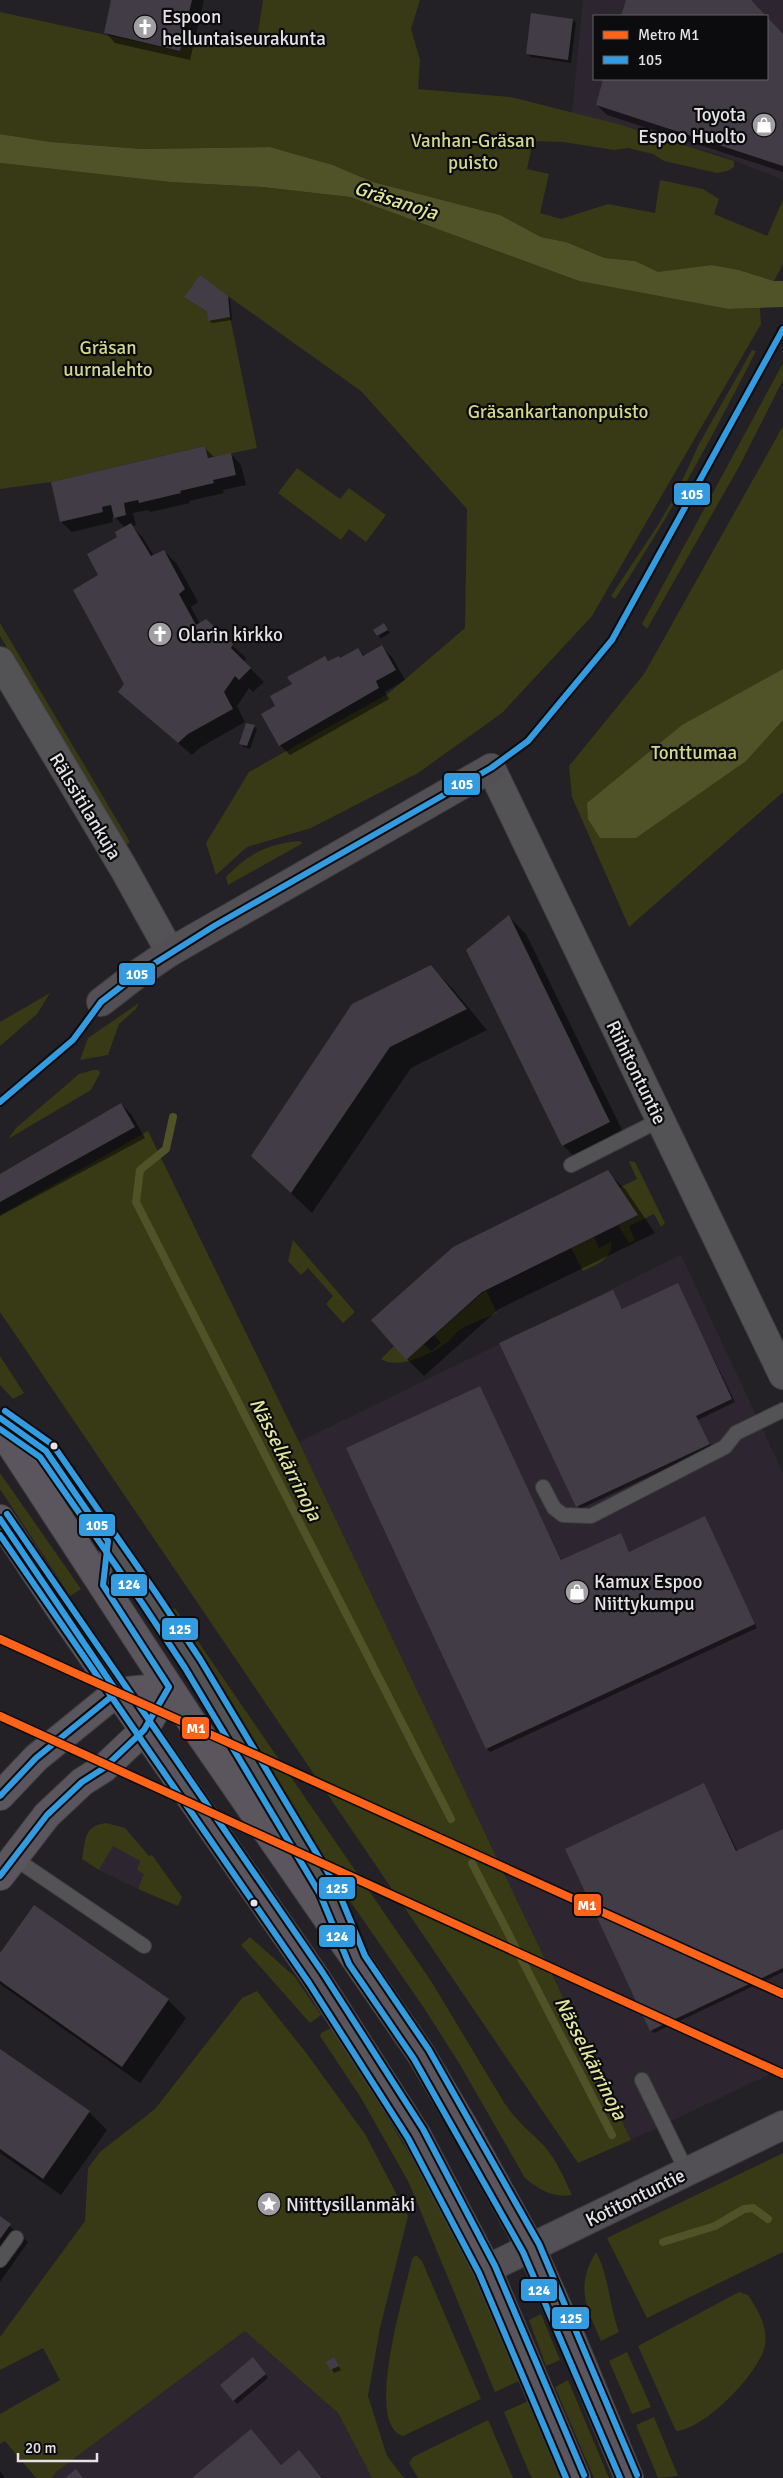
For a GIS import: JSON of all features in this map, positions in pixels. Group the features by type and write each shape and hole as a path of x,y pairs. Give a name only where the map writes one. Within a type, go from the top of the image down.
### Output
{"main road":[{"path":"101,1002 170,952 491,768"},
{"path":"0,1428 169,1687 421,2054 531,2248 572,2340 629,2478"},
{"path":"0,1519 117,1692 316,1978 406,2118 487,2268 576,2478"},
{"path":"0,1796 36,1758 117,1692 169,1687"},
{"path":"7,1867 47,1815 82,1782 104,1768 144,1730 169,1687"},
{"name":"Kotitontuntie","path":"487,2268 783,2125"}],"street":[{"name":"Rälssitilankuja","path":"0,661 124,869 170,952"},
{"name":"Riihitontuntie","path":"491,768 783,1375"}],"lane":[{"path":"571,1165 660,1120"},
{"path":"543,1487 554,1508 563,1515 591,1516 725,1447 736,1434 783,1410"},
{"path":"0,1418 46,1451 150,1598 192,1663 328,1890 357,1960"},
{"path":"103,1585 108,1541"},
{"path":"7,1867 144,1946"},
{"path":"642,2080 687,2172"},
{"path":"0,2260 16,2238"}],"shaded area":[{"path":"583,0 783,0 783,180 723,156 572,113"},
{"path":"681,1255 783,1473 783,2068 631,2140 299,1442"},
{"path":"113,1845 140,1861 145,1874 138,1889 99,1870"},
{"path":"245,2331 338,2413 372,2478 52,2478 56,2472"}],"green space":[{"name":"Vanhan-Gräsan puisto","path":"263,0 420,0 411,29 420,60 418,89 511,97 618,124 734,161 734,167 717,173 664,161 653,154 628,148 614,150 563,142 533,141 527,169 549,174 540,213 561,219 608,204 655,213 660,180 703,189 719,199 714,214 767,236 783,200 783,264 774,281 739,270 712,265 658,273 635,261 605,258 566,242 541,237 500,215 373,182 333,165 270,147 142,149 51,142 0,134 0,12 180,51 184,34 256,46"},
{"name":"Gräsankartanonpuisto","path":"0,163 170,182 262,187 350,197 579,281 728,309 760,308 761,324 592,616 502,713 418,773 311,828 247,847 216,875 206,843 249,772 389,693 465,628 467,509 361,391 228,296 230,317 257,448 208,458 205,446 51,482 0,489"},
{"path":"752,350 756,351 672,508 615,599 611,596 675,496 699,444"},
{"path":"783,363 783,380 740,465 647,629 642,624"},
{"name":"Tonttumaa","path":"783,426 783,792 629,927 572,797 569,766 644,674"},
{"path":"297,468 340,499 349,488 386,515 366,542 349,529 341,540 278,493"},
{"path":"0,623 130,842 125,846 0,636"},
{"path":"299,841 303,843 228,885 226,877 250,856 277,845"},
{"path":"50,993 37,1014 0,1046 0,1022"},
{"path":"139,1003 136,1009 119,1024 108,1055 80,1060 88,1038"},
{"path":"99,1070 100,1073 91,1090 8,1139 16,1128 79,1074"},
{"path":"148,1131 299,1442 631,2140 578,2163 0,1312 0,1215"},
{"path":"629,1162 635,1162 665,1223 661,1227 654,1214 629,1226 635,1240 629,1243 618,1225 638,1215 619,1188 637,1179"},
{"path":"594,1237 599,1248 611,1242 610,1253 603,1261 583,1271 571,1248"},
{"path":"293,1240 355,1312 343,1323 326,1304 333,1296 308,1268 301,1275 288,1261"},
{"path":"486,1290 497,1313 465,1327 447,1343 422,1356 413,1360 396,1363 381,1359 394,1346 424,1344 431,1351 441,1343 434,1335"},
{"path":"0,1356 24,1393 13,1399 0,1385"},
{"path":"0,1473 81,1589 70,1596 0,1489"},
{"path":"175,1608 431,1981 505,2104 553,2158 572,2195 552,2194 525,2178 459,2063 424,2008 330,1872 226,1702 166,1613"},
{"path":"106,1823 125,1828 149,1856 152,1855 182,1897 178,1906 138,1889 144,1874 137,1870 140,1861 113,1846 99,1870 82,1859 85,1840 89,1831 93,1827"},
{"path":"250,1937 295,1977 321,2015 310,2023 241,1945"},
{"path":"257,1991 307,2054 365,2134 408,2216 380,2328 368,2396 387,2456 404,2478 372,2478 338,2413 245,2331 56,2472 52,2478 36,2478 5,2441 0,2444 0,2414 60,2380 43,2348 0,2370 0,2337 85,2221 88,2168 100,2152 155,2109 242,1998"},
{"path":"331,2028 368,2086 439,2206 484,2296 519,2381 495,2392 409,2183 361,2098 320,2036 321,2033"},
{"path":"783,2153 783,2252 647,2318 607,2238"},
{"path":"596,2252 604,2271 619,2332 601,2341 587,2307 584,2286 590,2264"},
{"path":"416,2255 422,2261 481,2399 403,2436 392,2426 387,2408 387,2383 396,2325 412,2259"},
{"path":"739,2292 748,2295 764,2325 766,2338 761,2357 742,2384 715,2411 688,2428 676,2431 638,2346"},
{"path":"541,2314 560,2360 546,2366 529,2320"},
{"path":"627,2352 651,2407 632,2414 609,2361"},
{"path":"568,2380 609,2478 594,2478 555,2387"},
{"path":"528,2401 560,2478 532,2478 528,2470 504,2412"},
{"path":"654,2417 678,2476 658,2478 636,2425"},
{"path":"488,2420 513,2478 418,2478 409,2463 413,2457"}],"water":[{"name":"Gräsanoja","path":"0,134 51,142 142,149 270,147 333,165 373,182 500,215 541,237 566,242 605,258 635,261 658,272 712,265 739,270 774,281 783,281 783,307 728,309 579,281 350,197 262,187 170,182 0,163"},
{"path":"783,669 783,720 746,761 636,838 600,838 588,819 587,803 682,725"}],"building":[{"name":"Espoon helluntaiseurakunta","path":"111,0 192,0 180,51 104,33"},
{"path":"626,0 751,0 765,15 621,15"},
{"path":"531,13 573,19 568,60 526,54"},
{"path":"768,18 783,34 783,166 596,105 603,80 768,80"},
{"path":"200,275 228,296 230,317 208,321 207,312 184,297"},
{"path":"205,446 208,458 231,453 236,475 213,480 214,483 180,491 181,493 139,503 138,500 124,503 126,515 114,518 111,505 102,507 103,512 60,522 51,482"},
{"name":"Olarin kirkko","path":"131,523 151,556 164,550 185,589 179,594 196,625 206,619 233,644 231,648 251,668 239,680 235,676 224,692 233,709 188,734 178,743 118,692 124,684 73,590 98,575 87,554 117,537 115,532"},
{"path":"384,623 388,630 377,636 373,630"},
{"path":"382,645 396,670 376,681 379,688 279,746 261,714 275,706 270,696 292,684 287,677 325,656 328,661 339,656 340,658 358,648 363,656"},
{"path":"246,723 255,725 247,746 239,744"},
{"path":"509,915 610,1122 562,1146 466,950"},
{"path":"431,965 467,1009 390,1047 291,1193 251,1156 352,1004"},
{"path":"121,1103 135,1127 0,1202 0,1174"},
{"path":"608,1170 638,1215 482,1292 406,1360 371,1320 453,1247"},
{"path":"678,1283 732,1399 696,1416 710,1444 576,1507 499,1343 613,1290 622,1309"},
{"name":"Kamux Espoo Niittykumpu","path":"480,1386 561,1560 621,1533 629,1552 705,1516 755,1624 486,1749 346,1448"},
{"path":"704,1783 736,1851 783,1829 783,1968 650,2031 565,1849"},
{"path":"34,1905 169,1999 122,2067 0,1981 0,1953"},
{"path":"0,2049 90,2111 43,2179 0,2149"},
{"path":"0,2216 11,2224 0,2239"},
{"path":"253,2357 266,2374 233,2401 220,2385"},
{"path":"334,2357 339,2366 330,2370 326,2362"},
{"path":"251,2429 281,2465 299,2450 322,2478 192,2478"},
{"path":"76,2469 83,2478 65,2478"}],"waterway":[{"name":"Nässelkärrinoja","path":"173,1117 166,1149 140,1170 136,1202 451,1819"},
{"name":"Nässelkärrinoja","path":"472,1863 612,2135"},
{"name":"Nässelkärrinoja","path":"663,2242 715,2226 744,2209 753,2208 768,2219"}],"metro line":[{"name":"M1","path":"0,1639 783,1994"},
{"name":"M1","path":"0,1716 783,2074"}],"transit line":[{"name":"105","path":"0,1102 73,1040 101,1002 136,975 214,926 491,768 528,741 612,640 783,329"},
{"name":"125","path":"5,1411 53,1445 200,1659 336,1886 365,1956 429,2050 539,2244 637,2475"},
{"name":"105","path":"0,1418 46,1451 108,1541 103,1585 169,1687 144,1730 104,1768 82,1782 47,1815 0,1876"},
{"name":"124","path":"0,1429 40,1457 142,1603 185,1668 320,1894 349,1964 414,2059 523,2252 620,2478"},
{"name":"125","path":"7,1514 323,1973 423,2129 495,2266 584,2475"},
{"name":"105","path":"0,1519 117,1692 36,1758 0,1796"},
{"name":"124","path":"0,1535 309,1983 408,2138 479,2273 566,2478"}],"place":[{"name":"Espoon helluntaiseurakunta","path":"145,27"},
{"name":"Toyota Espoo Huolto","path":"764,125"},
{"name":"Olarin kirkko","path":"160,634"},
{"name":"Kamux Espoo Niittykumpu","path":"577,1592"},
{"name":"Niittysillanmäki","path":"269,2204"}],"park label":[{"name":"Gräsan uurnalehto","path":"108,358"}]}
